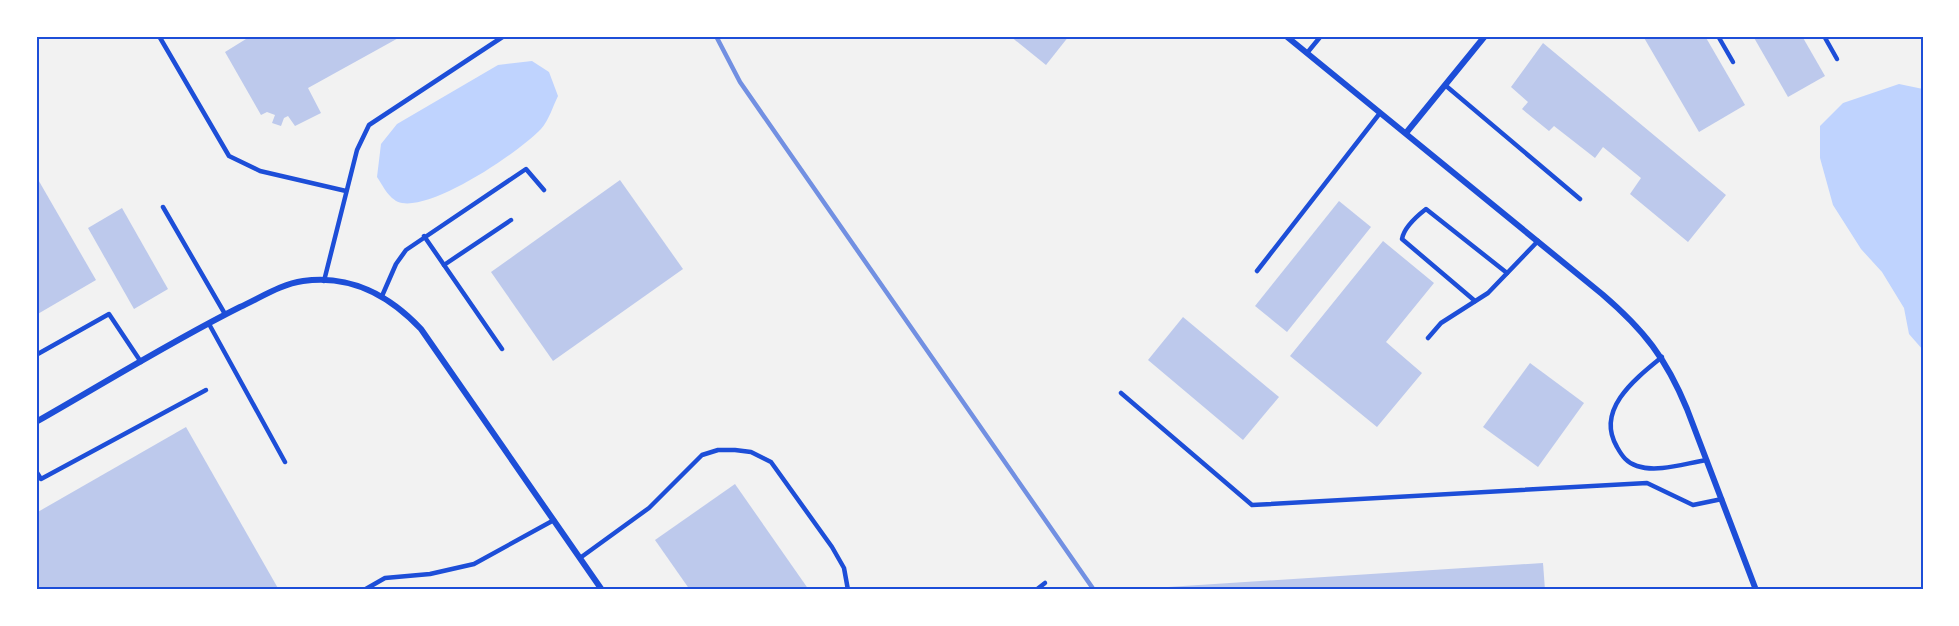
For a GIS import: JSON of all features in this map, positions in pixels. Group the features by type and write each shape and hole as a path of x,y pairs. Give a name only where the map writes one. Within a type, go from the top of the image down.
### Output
{"street":[{"path":"1286,36 1634,321 1662,357 1675,380 1756,590"},
{"path":"1406,133 1485,36"},
{"path":"36,422 225,314 293,283 324,280 344,282 382,296 407,314 421,329 602,590"}],"lane":[{"path":"159,36 229,156 260,171 346,190"},
{"path":"324,280 357,150 369,125 504,36"},
{"path":"1307,53 1321,36"},
{"path":"1718,36 1733,62"},
{"path":"1824,36 1837,59"},
{"path":"1445,85 1580,199"},
{"path":"1257,271 1380,112"},
{"path":"382,296 396,264 406,250 526,169 544,190"},
{"path":"163,207 225,314"},
{"path":"1475,301 1402,239 1403,234 1418,214 1426,209 1508,273"},
{"path":"444,265 510,220"},
{"path":"424,236 502,349"},
{"path":"1428,338 1441,323 1488,293 1538,241"},
{"path":"36,355 110,314 141,362"},
{"path":"209,324 285,462"},
{"path":"1662,357 1624,392 1614,408 1610,422 1611,437 1621,454 1638,467 1660,468 1707,460"},
{"path":"36,471 41,478 206,390"},
{"path":"1121,393 1252,505 1647,483 1693,505 1722,499"},
{"path":"580,558 650,508 702,455 718,450 743,451 771,462 788,483 844,568 848,590"},
{"path":"364,590 385,578 430,574 474,564 554,520"},
{"path":"1036,590 1045,583"}],"water":[{"path":"532,61 549,72 558,96 541,129 496,165 454,189 417,203 398,202 390,196 377,177 381,144 397,124 498,65"},
{"path":"1899,84 1923,89 1923,350 1909,334 1904,308 1882,272 1861,249 1833,205 1820,158 1820,126 1843,103"}],"building":[{"path":"244,36 402,36 308,88 321,113 295,126 288,116 284,118 281,126 272,123 275,115 267,112 261,115 225,52 246,39"},
{"path":"1010,36 1069,36 1046,65"},
{"path":"1643,36 1705,36 1745,105 1699,132"},
{"path":"1753,36 1802,36 1825,76 1788,97"},
{"path":"1543,43 1726,195 1688,242 1630,194 1641,178 1603,147 1595,158 1554,126 1549,131 1522,109 1528,102 1511,87"},
{"path":"36,176 96,280 36,315"},
{"path":"620,180 683,269 553,361 491,272"},
{"path":"1339,201 1371,227 1287,332 1255,306"},
{"path":"122,208 168,289 134,309 88,228"},
{"path":"1383,241 1434,283 1386,342 1422,373 1377,427 1290,356"},
{"path":"1183,317 1279,397 1243,440 1148,360"},
{"path":"1530,363 1584,403 1538,467 1483,427"},
{"path":"186,427 279,590 36,590 36,513"},
{"path":"735,484 809,590 690,590 655,540"},
{"path":"1543,563 1545,590 1169,590 1168,587"}],"railway":[{"path":"716,36 740,82 1094,590"}]}
